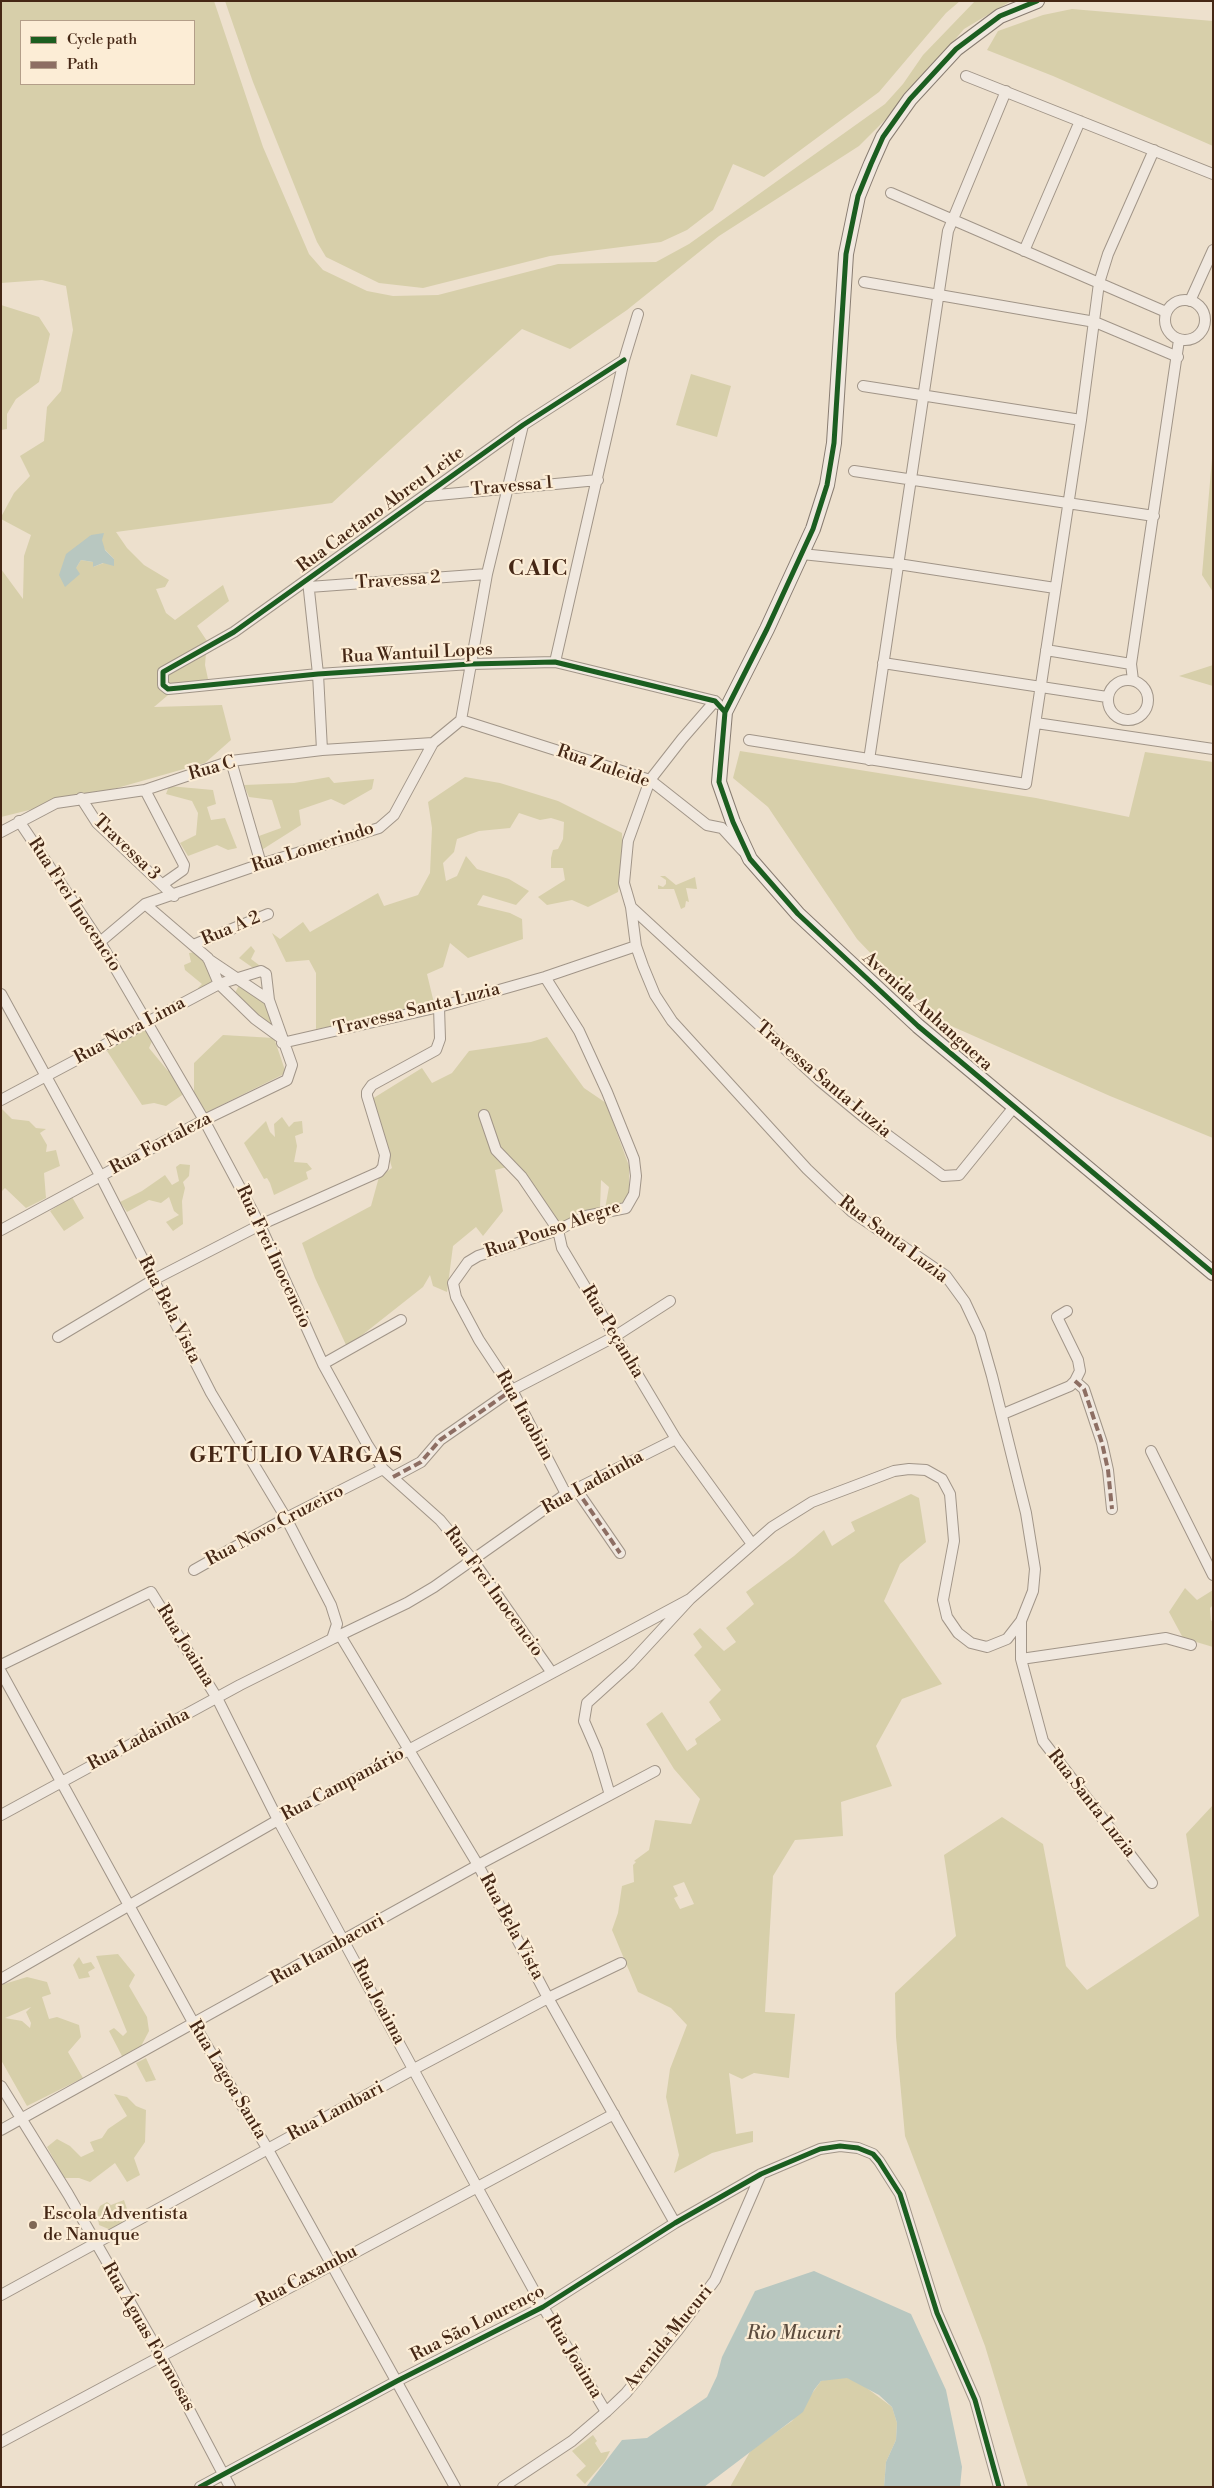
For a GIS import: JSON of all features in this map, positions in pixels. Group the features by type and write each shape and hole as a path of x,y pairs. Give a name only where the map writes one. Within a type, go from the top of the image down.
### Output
{"street":[{"path":"716,701 725,712 802,554 827,485 834,443 846,254 858,196 883,137 910,99 956,49 1000,16 1037,1"},
{"path":"966,76 1213,174"},
{"path":"869,760 948,230 1006,92"},
{"path":"1024,251 1080,121"},
{"path":"749,740 1026,784 1081,420 1099,283 1108,254 1154,150"},
{"path":"891,193 1166,312"},
{"path":"1190,300 1213,250"},
{"path":"864,282 1095,322 1178,358"},
{"path":"1190,300 1203,311 1208,329 1191,340 1180,340 1166,329 1166,312 1173,303 1190,300"},
{"path":"555,662 624,360 638,314"},
{"path":"1133,680 1131,664 1180,340"},
{"name":"Rua Caetano Abreu Leite","path":"163,684 162,672 234,632 308,584 523,425 624,360"},
{"path":"863,386 1081,420"},
{"path":"461,720 487,574 523,425"},
{"path":"854,471 1154,516"},
{"name":"Travessa 1","path":"426,496 598,480"},
{"path":"802,554 898,564 1055,588"},
{"name":"Travessa 2","path":"308,584 487,574"},
{"path":"308,584 318,674 322,750"},
{"path":"1046,650 1131,664"},
{"name":"Rua Wantuil Lopes","path":"163,684 168,689 318,674 471,664 555,662 716,701"},
{"path":"883,663 1107,697"},
{"path":"1133,680 1143,686 1148,702 1139,717 1122,720 1109,709 1107,697 1116,683 1133,680"},
{"name":"Rua Santa Luzia","path":"716,701 682,738 650,780 628,841 624,883 631,908 636,946 655,995 672,1021 807,1169 851,1211 946,1276 965,1302 980,1334 1003,1414 1026,1513 1034,1569 1033,1591 1020,1621 1022,1658 1046,1748 1105,1820 1152,1883"},
{"name":"Avenida Anhanguera","path":"725,712 719,782 733,822 750,859 798,914 918,1026 1213,1273"},
{"name":"Rua Lomerindo","path":"146,904 174,896 261,864 380,828 388,822 433,743 461,720"},
{"name":"Rua Zuleide","path":"461,720 650,780 707,825 722,828 750,859"},
{"path":"1120,735 1122,720"},
{"path":"1036,723 1213,749"},
{"name":"Rua C","path":"1,832 56,803 145,790 231,761 322,750 433,743"},
{"path":"231,761 261,864"},
{"path":"145,790 184,865 184,870 163,884"},
{"name":"Travessa 3","path":"81,798 97,823 174,896"},
{"name":"Rua Frei Inocencio","path":"19,821 100,942 204,1120 260,1225 323,1364 366,1444 384,1469 440,1520 472,1559 552,1672"},
{"path":"100,942 146,904 208,958 269,1000"},
{"name":"Travessa Santa Luzia","path":"631,908 820,1081 866,1119 943,1176 959,1175 1014,1107"},
{"name":"Rua A 2","path":"193,945 268,914"},
{"name":"Travessa Santa Luzia","path":"282,1040 439,1007 545,977 636,946"},
{"path":"208,958 219,984 282,1040"},
{"name":"Rua Nova Lima","path":"1,1100 46,1078 146,1021 219,984 263,972"},
{"name":"Rua Fortaleza","path":"1,1230 204,1120 287,1080 292,1065 269,1000 266,974 263,972"},
{"name":"Rua Pouso Alegre","path":"479,1340 456,1297 453,1283 468,1262 478,1256 558,1230 586,1216 626,1208 634,1194 636,1176 634,1159 579,1031 545,977"},
{"name":"Rua Bela Vista","path":"1,994 155,1279 211,1393 286,1518 331,1605 337,1624 336,1637 478,1865 548,1998 675,2222"},
{"path":"58,1337 155,1279 260,1225 379,1172 383,1167 385,1155 367,1092 372,1085 436,1050 440,1039 439,1007"},
{"name":"Rua Peçanha","path":"484,1115 496,1150 522,1177 558,1230 562,1248 676,1439 752,1544"},
{"path":"393,1477 421,1462 440,1440 512,1390 614,1337 670,1300"},
{"path":"1003,1414 1070,1386 1076,1381 1080,1371 1078,1360 1057,1317 1067,1311"},
{"path":"323,1364 401,1320"},
{"name":"Rua Itaobim","path":"479,1340 512,1390 566,1494"},
{"path":"1076,1381 1084,1389 1102,1443 1108,1470 1112,1509"},
{"name":"Rua Ladainha","path":"1,1815 217,1698 407,1603 566,1494 676,1439"},
{"path":"1151,1451 1213,1574"},
{"name":"Rua Novo Cruzeiro","path":"194,1570 286,1518 384,1469"},
{"name":"Rua Campanário","path":"610,1795 597,1751 584,1721 586,1703 630,1664 690,1600 752,1544 772,1527 812,1502 894,1471 909,1469 926,1470 942,1479 950,1494 954,1541 943,1600 947,1617 958,1633 971,1644 987,1647 1006,1639 1020,1621"},
{"path":"576,1489 620,1553"},
{"name":"Rua Joaima","path":"1,1664 151,1592 217,1698 278,1820 345,1940 477,2187 543,2307 606,2412"},
{"name":"Rua Campanário","path":"1,1979 278,1820 690,1600"},
{"path":"1022,1658 1166,1638 1191,1645"},
{"name":"Rua Lagoa Santa","path":"1,1672 60,1783 194,2024 268,2148 455,2487"},
{"name":"Rua Itambacuri","path":"1,2130 478,1865 655,1771"},
{"name":"Rua Lambari","path":"1,2295 414,2069 548,1998 621,1963"},
{"name":"Rua Águas Formosas","path":"1,2086 68,2194 95,2245 161,2356 230,2487"},
{"name":"Rua Caxambu","path":"1,2442 614,2114"},
{"name":"Rua São Lourenço","path":"200,2487 396,2381 543,2307 675,2222 761,2174 820,2149 840,2146 858,2148 873,2154 880,2161 900,2194 937,2313 975,2400 999,2487"},
{"name":"Avenida Mucuri","path":"502,2486 572,2441 626,2393 678,2330 715,2280 761,2174"}],"shaded area":[{"path":"1,1 214,1 263,147 309,254 323,270 367,291 393,296 438,295 558,264 656,262 689,244 885,104 903,84 923,55 975,1 1011,1 964,29 892,113 859,146 719,236 627,310 570,349 522,329 332,503 116,532 127,548 144,565 169,580 165,587 156,589 166,613 175,620 223,585 229,601 197,626 207,641 205,665 208,679 181,684 154,707 222,705 231,740 205,763 110,790 1,817 1,569 23,599 24,556 31,535 1,519 1,517 14,493 30,476 20,456 44,441 47,407 61,391 73,330 66,286 42,280 1,283","holes":["91,535 114,559 93,567 93,562 81,560 76,568"]},
{"path":"225,1 960,1 946,13 879,92 764,177 733,164 713,210 687,230 661,242 550,256 423,288 379,283 326,257 317,242 253,82"},
{"path":"1072,9 1213,21 1213,146 1053,76 987,50 998,31 1043,15"},
{"path":"1,305 39,317 50,334 39,382 16,399 7,414 7,429 1,430"},
{"path":"691,374 731,386 717,437 676,425"},
{"path":"1213,447 1213,592 1202,575"},
{"path":"1213,665 1213,686 1179,676 1210,666"},
{"path":"740,751 1036,798 1129,817 1145,752 1213,762 1213,1138 1110,1096 949,1025 901,985 857,939 768,807 733,778"},
{"path":"329,777 334,783 374,779 372,789 344,805 331,799 299,810 301,825 260,851 259,836 281,828 272,800 249,797 244,785 294,783"},
{"path":"465,777 500,783 558,801 622,833 623,861 618,892 588,907 572,900 547,905 538,897 565,880 563,868 551,868 553,850 558,849 563,839 564,822 551,818 540,820 519,813 510,828 479,831 457,839 454,852 443,863 446,881 457,876 466,856 477,869 509,879 529,891 516,905 483,895 477,905 510,913 522,919 523,939 468,958 450,943 443,967 427,974 434,1003 383,1014 358,1022 316,1029 316,973 309,960 286,962 272,933 280,939 303,922 310,932 378,893 384,906 418,895 430,873 432,828 428,802"},
{"path":"169,786 213,790 216,804 207,807 211,820 225,818 237,848 228,850 217,845 188,856 180,843 196,835 198,813 192,801 166,794"},
{"path":"660,876 665,876 676,885 695,877 697,889 686,888 689,902 686,901 685,907 681,909 674,889 658,889 658,885 663,887 666,884 666,880"},
{"path":"251,946 255,951 251,959 263,968 256,970 239,958"},
{"path":"196,952 208,958 216,984 199,992 198,988 202,984 185,970 184,965 191,962 189,953"},
{"path":"240,983 267,1002 276,1030 255,1015 234,995"},
{"path":"143,1023 153,1039 149,1048 168,1071 172,1069 185,1093 166,1106 154,1103 142,1105 107,1051"},
{"path":"223,1035 274,1038 286,1073 205,1113 194,1094 194,1063"},
{"path":"547,1037 584,1088 606,1103 629,1166 629,1193 623,1205 605,1209 609,1187 601,1180 600,1209 558,1225 535,1204 507,1167 495,1170 503,1211 483,1236 476,1227 453,1246 447,1292 433,1286 430,1275 423,1287 347,1347 315,1278 302,1243 371,1206 379,1177 392,1168 372,1099 422,1068 432,1083 452,1073 469,1051 531,1042"},
{"path":"1,1108 12,1119 29,1121 36,1128 46,1129 40,1133 47,1145 46,1152 56,1150 60,1166 44,1173 46,1198 26,1208 5,1188 1,1192"},
{"path":"282,1117 289,1127 294,1122 302,1121 303,1133 295,1136 297,1146 294,1162 307,1163 312,1169 306,1172 308,1179 274,1195 270,1183 267,1178 264,1179 244,1143 266,1121 270,1132 275,1137 274,1124"},
{"path":"180,1164 190,1165 189,1176 183,1182 185,1188 182,1201 183,1224 173,1231 166,1222 179,1215 174,1211 169,1197 161,1203 149,1200 127,1212 120,1202 142,1191 165,1175 172,1185 179,1181 176,1167"},
{"path":"72,1197 84,1218 64,1231 50,1211"},
{"path":"911,1494 919,1498 926,1542 900,1564 884,1601 942,1684 902,1699 876,1746 892,1786 841,1802 843,1836 795,1840 773,1876 765,2012 795,2014 789,2078 754,2073 742,2079 729,2073 736,2134 753,2131 753,2142 712,2153 674,2173 679,2155 666,2097 670,2069 687,2025 671,2008 638,1992 612,1930 618,1913 622,1886 634,1882 633,1865 636,1862 634,1861 649,1850 655,1820 691,1824 700,1799 674,1769 646,1724 662,1712 687,1751 697,1744 695,1739 721,1720 709,1702 721,1690 694,1655 702,1647 693,1634 700,1628 724,1651 736,1642 726,1628 754,1604 746,1592 794,1556 824,1530 832,1546 855,1531 851,1522","holes":["684,1882 694,1904 680,1909 674,1898 678,1896 673,1886"]},
{"path":"1185,1588 1197,1600 1213,1590 1213,1605 1210,1608 1211,1621 1213,1620 1213,1647 1183,1638 1169,1612"},
{"path":"1213,1805 1213,2487 1028,2487 985,2346 905,2136 896,2037 895,1993 956,1936 944,1855 1002,1817 1043,1844 1066,1966 1087,1990 1199,1916 1186,1834"},
{"path":"118,1954 135,1975 129,1986 147,2017 149,2031 139,2050 123,2058 109,2031 114,2028 123,2036 127,2032 96,1956"},
{"path":"79,1957 83,1964 91,1962 95,1968 88,1972 90,1977 79,1979 73,1965"},
{"path":"27,1977 47,1982 51,1994 42,1997 49,2019 57,2017 79,2025 81,2037 68,2052 83,2078 27,2106 1,2060 1,1985","holes":["31,2007 26,2012 31,2023 30,2028 22,2021 5,2018"]},
{"path":"146,2058 156,2080 146,2082 136,2063"},
{"path":"114,2094 127,2097 136,2106 146,2110 145,2142 134,2158 140,2175 127,2182 115,2163 90,2182 79,2178 64,2178 47,2147 57,2139 70,2146 81,2157 94,2151 90,2142 102,2138 108,2129 127,2116"},
{"path":"124,2200 127,2209 126,2219 121,2225 111,2230 99,2225 97,2212 100,2206 107,2202 111,2205"},
{"path":"833,2378 848,2378 860,2383 892,2407 897,2423 896,2440 886,2462 884,2487 730,2487 751,2450 792,2421 821,2381"},
{"path":"593,2435 601,2453 610,2451 605,2461 585,2484 576,2475 586,2466 572,2451"}],"water":[{"path":"104,533 102,540 105,550 114,559 114,566 103,563 93,567 93,562 81,560 76,568 80,574 65,587 59,575 66,554 91,535"},
{"name":"Rio Mucuri","path":"814,2271 911,2314 946,2390 962,2467 960,2487 884,2487 886,2462 896,2440 897,2423 892,2407 879,2395 847,2378 821,2381 814,2390 803,2412 704,2487 586,2487 622,2440 647,2438 707,2397 717,2376 722,2357 755,2291"}],"marked path":[{"path":"1075,1381 1084,1389 1102,1443 1108,1470 1112,1509"},
{"path":"393,1477 421,1462 440,1440 512,1390"},
{"path":"576,1489 620,1553"}],"cycle path":[{"path":"1037,1 1000,16 956,49 910,99 883,137 871,164 858,196 846,254 834,443 827,485 813,529 767,629 725,712 719,782 733,822 750,859 798,914 918,1026 1213,1273"},
{"path":"624,360 523,425 234,632 163,672 163,685 168,689 318,674 471,664 555,662 715,701 725,712"},
{"path":"200,2487 397,2381 543,2307 675,2223 761,2174 820,2149 840,2146 858,2148 873,2154 900,2194 937,2313 975,2400 999,2487"}],"place":[{"name":"Escola Adventista de Nanuque","path":"33,2225"}],"district":[{"name":"CAIC","path":"538,570"},
{"name":"GETÚLIO VARGAS","path":"296,1457"}]}
